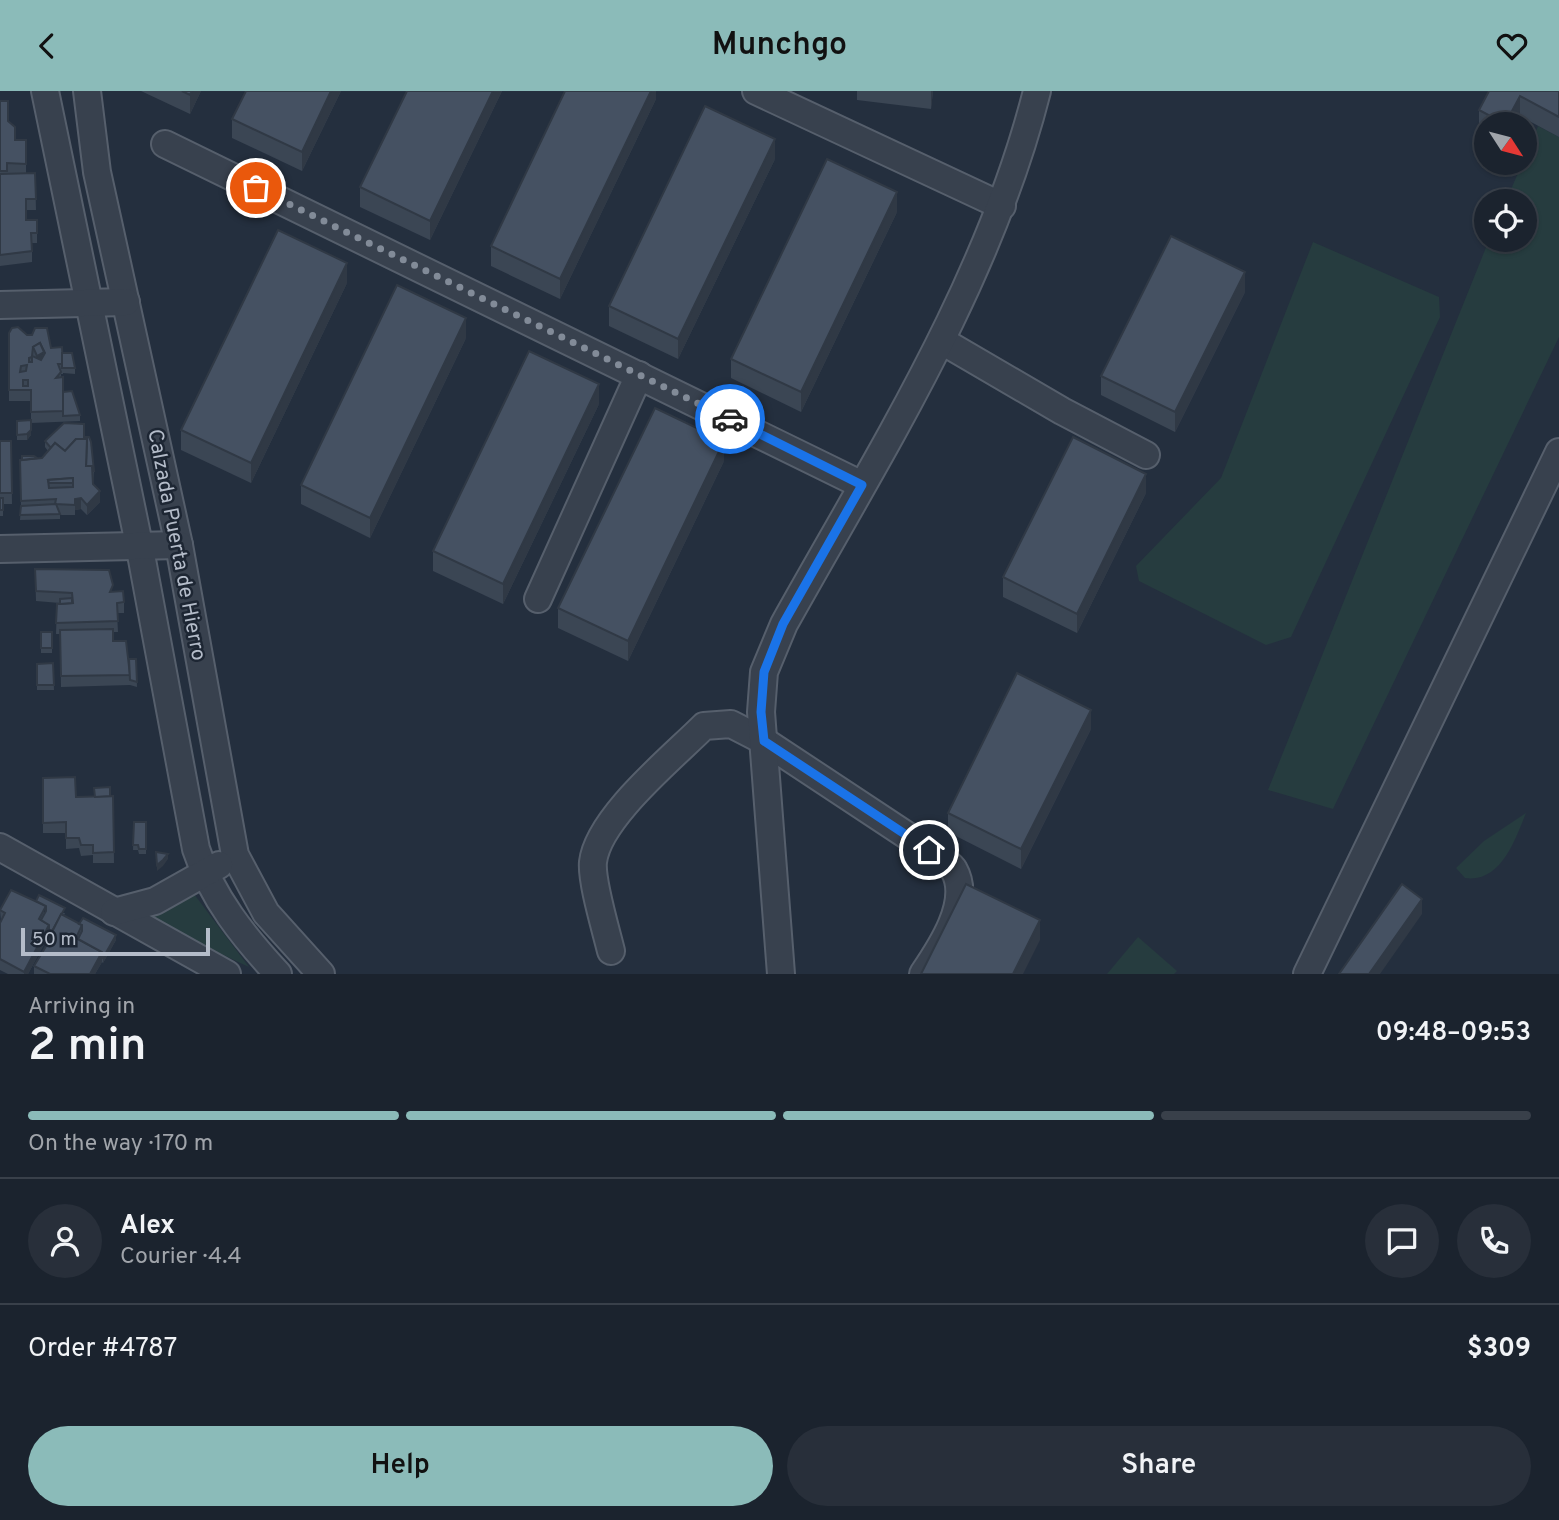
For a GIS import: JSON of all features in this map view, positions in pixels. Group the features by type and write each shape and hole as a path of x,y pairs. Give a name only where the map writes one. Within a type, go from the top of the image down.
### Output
{"street":[{"name":"Calzada Puerta de Hierro","path":"45,91 87,305 140,548 195,849 204,874 242,935 278,974"},
{"name":"Calzada Puerta de Hierro","path":"87,91 97,172 179,545 235,855 266,913 320,974"},
{"path":"755,91 1002,206"},
{"path":"781,974 761,712 764,672 783,624 942,341 977,268 1025,141 1037,91"},
{"path":"165,144 862,485"},
{"path":"0,305 126,302"},
{"path":"942,341 1062,411 1146,454"},
{"path":"538,599 639,375"},
{"path":"1307,974 1559,452"},
{"path":"0,549 140,548 179,545"},
{"path":"611,951 592,864 598,839 611,820 704,726 718,722 731,724 764,741 942,858 954,870 958,893 954,917 923,974"},
{"path":"0,847 227,974"},
{"path":"114,912 155,901 235,855"}],"green space":[{"path":"1538,126 1559,137 1559,337 1333,809 1268,790 1484,252 1537,252 1537,189 1511,189 1517,175 1537,175"},
{"path":"1313,242 1439,297 1440,317 1291,637 1266,645 1139,581 1136,566 1221,478"},
{"path":"1526,813 1511,847 1497,867 1478,878 1465,878 1456,868 1484,841"},
{"path":"191,890 249,967 135,914"},
{"path":"1138,937 1177,971 1174,974 1107,974"}],"building":[{"path":"246,91 331,91 302,152 232,119"},
{"path":"407,91 493,91 430,221 360,187"},
{"path":"565,91 651,91 560,279 491,246"},
{"path":"1489,91 1559,91 1559,117 1520,96 1511,112 1479,110"},
{"path":"0,101 8,101 8,121 15,127 15,140 26,140 26,164 7,163 7,171 0,171"},
{"path":"705,106 775,139 678,339 609,306"},
{"path":"827,159 897,192 801,392 731,359"},
{"path":"35,173 36,199 26,199 26,220 37,220 37,233 31,233 32,251 0,255 0,174"},
{"path":"278,230 347,263 251,463 181,430"},
{"path":"1171,236 1245,272 1175,412 1101,376"},
{"path":"397,285 466,318 370,518 301,485"},
{"path":"18,327 27,335 32,335 35,328 47,328 51,348 62,347 63,364 58,364 61,372 56,378 63,377 63,411 31,412 31,390 9,390 9,333 12,328","holes":["40,343 45,353 41,360 32,356 33,347","27,365 26,371 20,372 21,366"]},
{"path":"40,343 44,352 37,356 33,347"},
{"path":"529,351 599,384 503,584 433,551"},
{"path":"62,353 72,353 75,368 62,368"},
{"path":"72,391 80,415 63,416 63,392"},
{"path":"655,408 724,441 628,641 558,608"},
{"path":"31,420 31,430 27,434 17,435 17,421"},
{"path":"64,423 84,424 84,437 89,437 91,442 94,471 92,466 86,466 87,439 76,439 65,451 55,443 51,448 45,441"},
{"path":"1073,437 1146,474 1077,614 1003,577"},
{"path":"76,439 87,439 86,466 92,466 93,484 100,491 87,505 81,498 75,499 75,505 55,504 56,499 21,501 20,460 42,458 55,443 65,451","holes":["73,478 73,487 49,488 48,480"]},
{"path":"0,441 11,441 12,493 0,493"},
{"path":"22,456 34,456 37,458 22,460"},
{"path":"73,478 73,483 49,483 48,480"},
{"path":"0,498 3,498 3,510 0,510"},
{"path":"56,504 60,514 20,515 21,506"},
{"path":"35,569 109,570 113,585 110,592 123,591 124,602 117,603 118,621 56,623 57,604 73,603 72,593 36,591"},
{"path":"72,598 72,603 60,604 60,599"},
{"path":"113,629 113,641 126,641 130,675 61,676 60,630"},
{"path":"41,632 52,632 52,648 41,648"},
{"path":"129,659 136,659 137,682 130,680"},
{"path":"53,663 54,685 37,685 37,664"},
{"path":"1017,673 1091,710 1021,849 948,813"},
{"path":"75,777 76,797 113,796 114,852 93,853 93,845 81,845 79,838 66,838 66,822 43,823 43,778"},
{"path":"110,787 110,796 95,797 94,788"},
{"path":"134,822 146,822 146,849 133,845"},
{"path":"156,852 168,854 157,865"},
{"path":"966,884 1040,920 1013,974 921,974"},
{"path":"1402,884 1422,899 1369,974 1339,974"},
{"path":"11,890 46,906 39,919 49,925 24,972 0,959 0,923 5,913 0,910"},
{"path":"39,895 65,908 52,931 49,930 49,925 41,920 46,906 36,901"},
{"path":"61,914 82,925 76,938 102,952 90,974 50,974 34,966 53,935 51,934"},
{"path":"83,918 116,935 103,958 102,952 78,939 82,931 82,925 79,924"}],"way so far":[{"path":"256,188 730,419"}],"route":[{"path":"730,419 862,485 783,624 764,672 761,712 764,741 929,850"}]}
